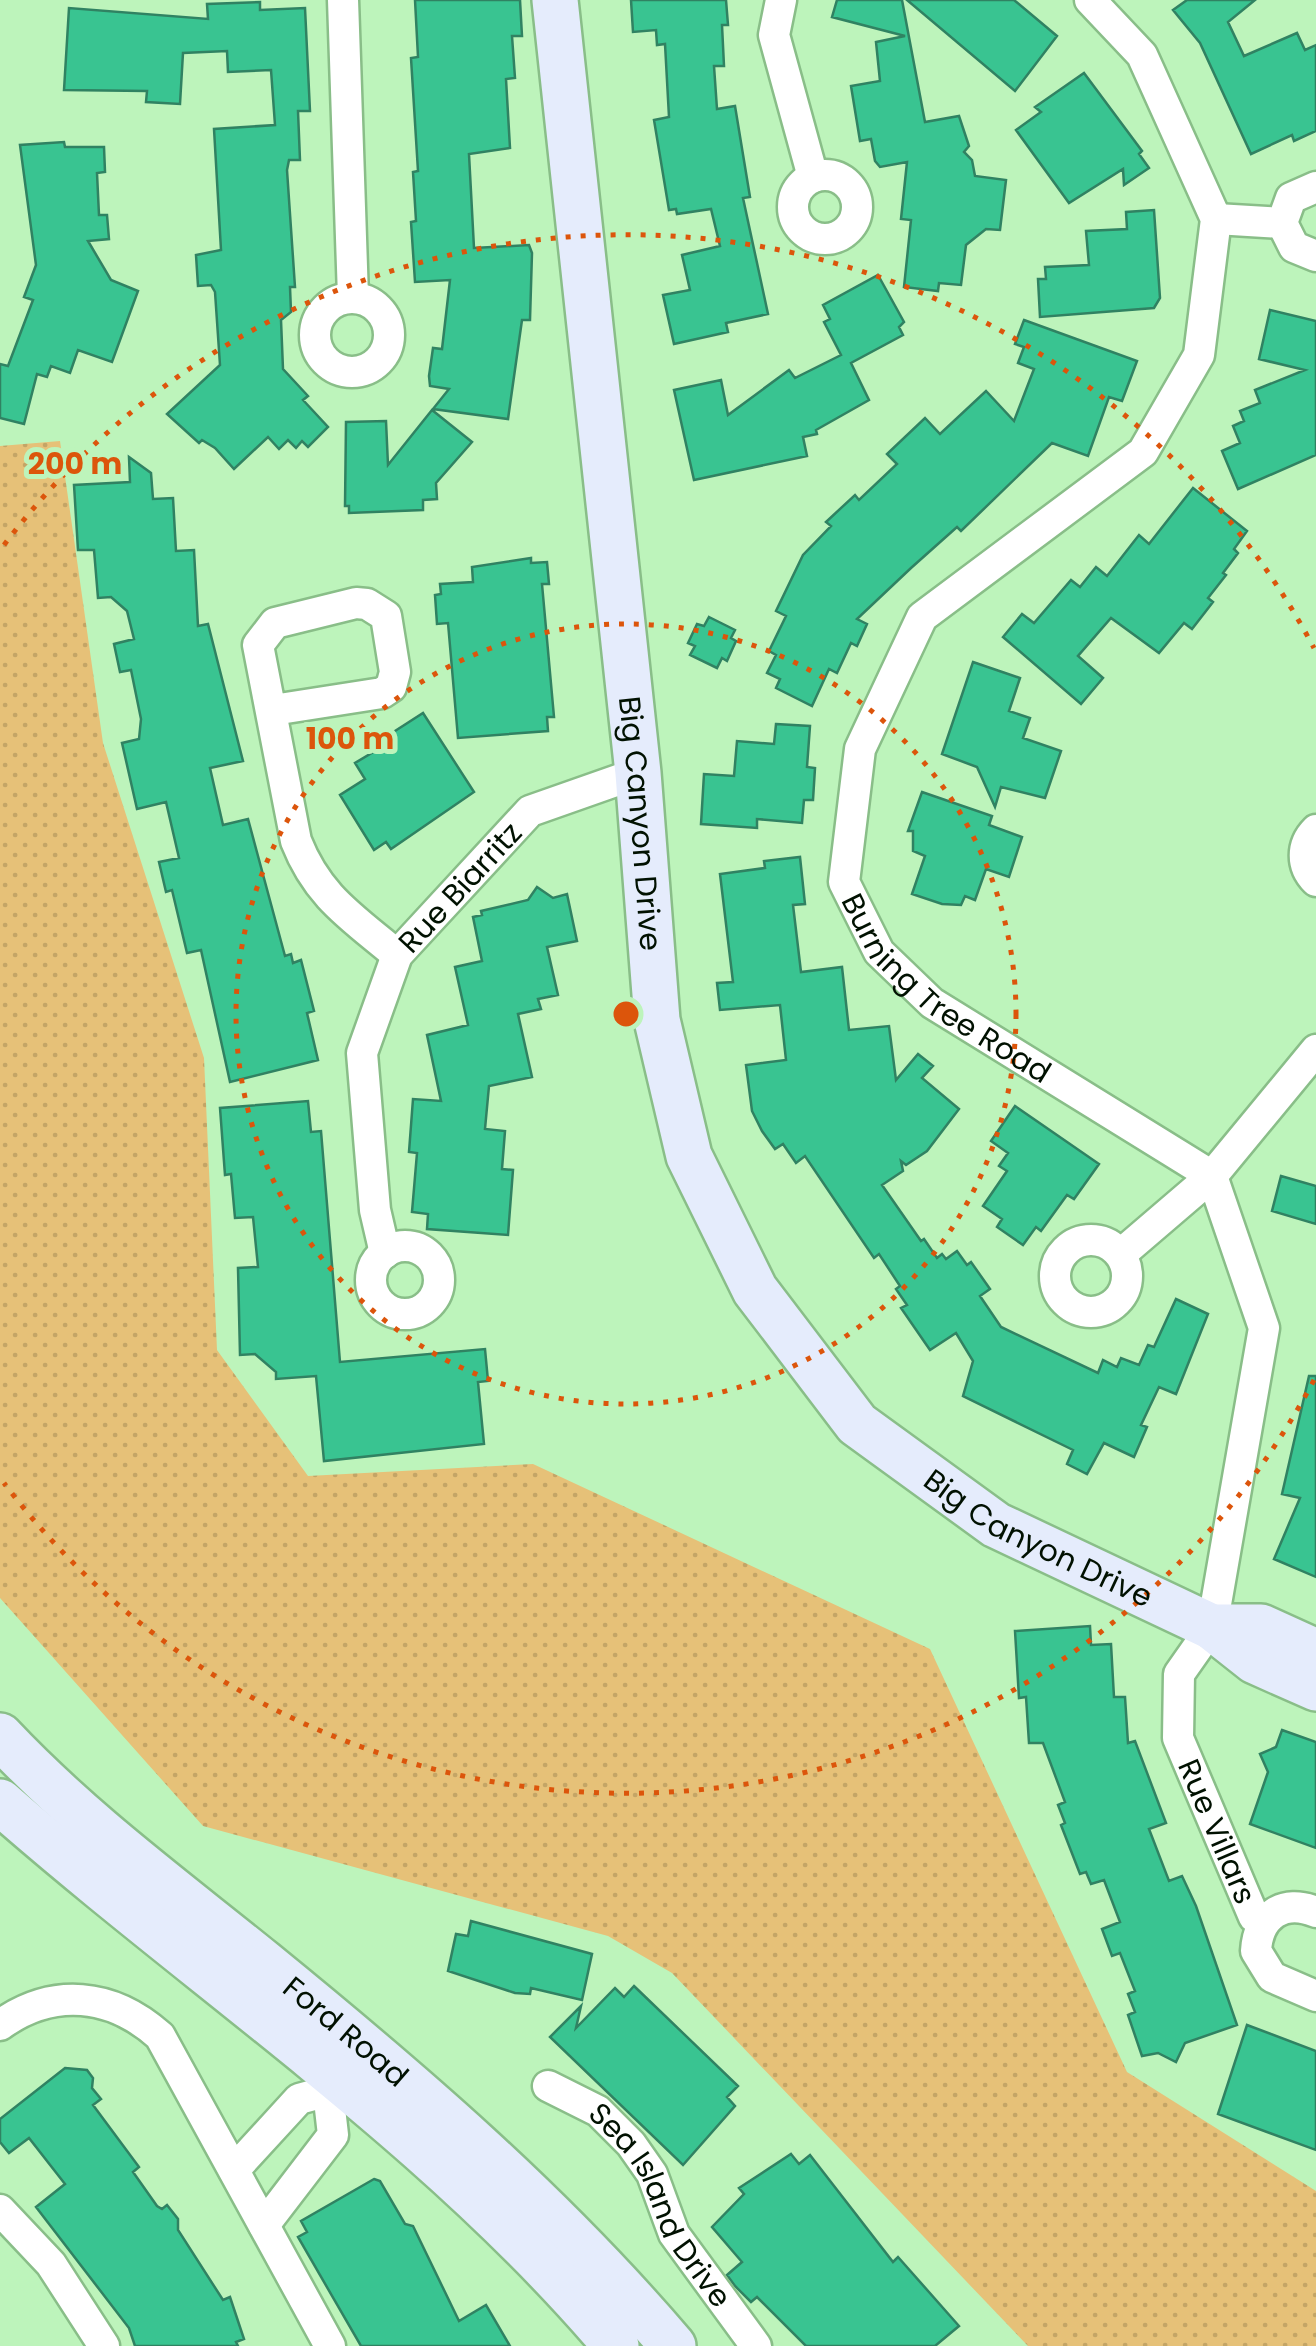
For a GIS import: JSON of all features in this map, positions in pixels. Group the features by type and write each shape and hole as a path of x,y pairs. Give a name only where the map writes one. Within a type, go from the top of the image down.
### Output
{"street":[{"path":"342,0 353,297"},
{"name":"Big Canyon Drive","path":"555,0 638,774 657,1020 689,1156 755,1290 857,1424 996,1526 1212,1627 1255,1661 1316,1688"},
{"path":"780,0 774,35 813,177"},
{"path":"1090,0 1142,55 1216,219 1282,223"},
{"path":"1316,187 1291,198 1282,223 1294,247 1316,256"},
{"name":"Burning Tree Road","path":"1212,1176 932,1004 879,952 844,882 860,748 922,617 1143,452 1198,355 1216,219"},
{"path":"273,710 382,692 391,687 395,672 386,616 367,604 356,603 266,628 258,645 296,841 306,867 318,888 397,955"},
{"name":"Rue Biarritz","path":"385,1252 375,1210 362,1053 397,955 530,811 638,774"},
{"path":"1316,830 1305,848 1305,862 1316,881"},
{"path":"1121,1254 1212,1176 1316,1050"},
{"path":"1212,1176 1264,1328 1212,1627"},
{"name":"Big Canyon Drive","path":"1212,1627 1261,1627 1316,1652"},
{"name":"Rue Villars","path":"1212,1627 1179,1674 1178,1738 1254,1917 1263,1922"},
{"name":"Ford Road","path":"0,1736 122,1851 342,2072 496,2215 616,2346"},
{"name":"Ford Road","path":"0,1802 96,1886 342,2072 461,2128 562,2224 673,2346"},
{"name":"Rue Villars","path":"1316,1912 1289,1906 1263,1922 1256,1951 1261,1965 1272,1977 1316,1996"},
{"path":"0,2025 30,2007 65,1998 96,2000 142,2020 172,2050 330,2346"},
{"path":"234,2170 299,2100 342,2072"},
{"path":"264,2226 333,2135 342,2072"},
{"name":"Sea Island Drive","path":"548,2086 598,2111 631,2144 652,2174 674,2234 756,2346"},
{"path":"0,2210 50,2264 104,2346"}],"shaded area":[{"path":"60,441 103,743 204,1058 217,1350 308,1476 533,1464 930,1649 1127,2072 1316,2191 1316,2346 1028,2346 672,1973 608,1936 203,1826 0,1598 0,446"}],"building":[{"path":"415,0 520,0 522,36 512,36 515,78 506,79 510,148 469,154 474,248 529,245 532,253 530,320 522,320 508,419 433,409 449,389 430,386 429,376 433,348 442,349 450,280 415,282 411,222 416,221 413,172 418,171 411,58 418,57"},
{"path":"631,0 726,0 728,25 722,25 724,66 714,66 717,109 735,106 750,197 743,198 768,314 726,323 728,332 674,344 663,295 690,290 682,255 720,246 711,209 677,214 676,209 669,210 654,120 669,117 665,44 657,45 656,30 633,32"},
{"path":"837,0 902,0 925,122 959,116 969,146 964,152 972,160 975,176 1006,180 1000,230 986,229 966,245 961,285 939,283 938,291 904,287 911,220 901,219 907,162 880,167 871,139 860,141 851,86 880,81 876,42 905,36 832,17"},
{"path":"907,0 1014,0 1057,36 1015,91"},
{"path":"1187,0 1255,0 1228,22 1244,56 1297,33 1305,50 1316,45 1316,131 1294,141 1292,135 1251,154 1200,43 1173,10"},
{"path":"260,2 260,10 305,8 310,111 298,111 300,160 289,160 287,170 295,287 290,287 291,312 281,320 283,369 308,396 303,400 328,427 308,447 302,441 296,448 288,440 279,449 268,437 234,469 215,448 202,440 199,443 167,414 220,365 215,292 211,285 198,286 196,255 221,250 214,129 275,125 271,70 228,72 227,51 183,53 180,104 146,102 147,91 64,90 69,8 208,19 207,4"},
{"path":"1084,73 1142,151 1139,154 1149,168 1124,185 1123,169 1069,203 1016,130 1041,112 1035,107"},
{"path":"64,142 65,147 104,147 105,172 97,173 99,215 107,215 109,239 88,241 111,280 138,291 112,362 78,350 70,373 51,366 47,377 37,374 24,424 0,418 0,364 8,366 33,300 24,297 36,265 20,145"},
{"path":"1154,210 1160,298 1154,308 1040,317 1038,279 1046,279 1045,267 1089,265 1086,231 1127,229 1126,212"},
{"path":"878,275 904,322 899,327 903,335 851,363 869,400 816,430 817,434 803,437 807,456 694,480 674,390 721,380 728,415 789,370 795,378 841,355 824,322 830,319 823,305"},
{"path":"1270,310 1316,321 1316,455 1238,489 1222,451 1240,443 1233,426 1244,421 1240,411 1260,403 1255,390 1305,370 1259,359"},
{"path":"1024,320 1137,361 1122,401 1109,397 1088,456 1052,443 961,531 957,527 911,568 857,619 867,624 857,646 851,643 837,673 829,669 812,706 776,688 780,679 767,673 776,655 769,651 786,616 776,611 803,555 831,526 826,522 855,495 859,500 897,464 887,454 925,418 940,434 986,391 1014,421 1034,369 1018,363 1024,347 1015,344"},
{"path":"432,410 472,442 436,483 437,499 423,500 423,510 349,513 349,506 345,506 346,422 386,421 388,465"},
{"path":"129,457 151,473 153,499 173,498 176,551 194,550 198,626 208,624 243,761 210,768 223,825 248,819 285,956 291,954 293,963 301,960 314,1011 307,1013 318,1060 230,1082 201,950 187,953 172,890 166,892 159,862 179,858 166,802 137,809 122,743 139,739 141,719 131,670 120,672 114,644 134,639 127,611 111,597 98,598 94,550 78,550 74,485 130,482"},
{"path":"1193,488 1247,531 1234,549 1238,553 1223,573 1226,575 1208,598 1213,602 1192,629 1184,623 1159,653 1111,618 1078,656 1103,678 1081,704 1003,637 1022,614 1034,623 1071,580 1080,587 1096,567 1107,576 1139,535 1149,544"},
{"path":"531,558 531,563 547,562 549,584 542,584 554,717 547,717 548,731 458,738 448,623 437,624 435,595 441,594 440,584 473,582 472,567"},
{"path":"709,617 735,630 731,638 736,641 727,661 722,658 717,668 690,655 695,646 688,643 697,624 704,626"},
{"path":"973,662 1020,678 1009,711 1030,718 1023,738 1061,751 1045,798 1001,787 995,807 977,767 942,754"},
{"path":"423,713 474,792 391,849 386,842 374,850 340,795 365,779 355,763 385,745 381,740"},
{"path":"776,724 810,726 807,767 815,768 813,800 804,800 802,823 757,819 757,828 701,824 704,774 734,776 737,741 774,744"},
{"path":"922,792 992,816 989,825 1022,837 1009,877 986,869 975,900 965,896 961,905 942,904 912,894 925,856 913,851 913,831 908,831"},
{"path":"800,857 805,904 793,905 801,972 842,967 849,1030 889,1026 896,1080 918,1054 933,1066 922,1078 959,1109 927,1151 906,1165 901,1161 903,1171 882,1185 921,1241 924,1239 937,1258 942,1254 946,1259 957,1251 967,1265 971,1262 990,1289 980,1296 1001,1327 1098,1373 1103,1360 1117,1367 1121,1358 1139,1365 1148,1345 1154,1347 1176,1299 1208,1314 1176,1394 1159,1387 1141,1425 1147,1427 1134,1457 1104,1443 1087,1474 1067,1464 1073,1450 963,1396 973,1361 956,1333 930,1350 901,1308 907,1305 896,1289 900,1286 879,1254 874,1258 805,1156 796,1163 783,1144 775,1149 762,1131 752,1111 746,1065 786,1060 780,1005 720,1010 717,983 733,982 720,874 765,868 764,861"},
{"path":"537,887 553,898 567,894 577,941 547,947 558,995 538,999 541,1009 518,1014 532,1077 489,1086 485,1129 505,1131 502,1169 513,1170 508,1235 427,1229 428,1214 412,1212 417,1153 409,1152 413,1099 441,1101 427,1035 468,1025 455,967 482,961 473,917 482,915 481,911 528,900"},
{"path":"308,1101 311,1132 321,1131 340,1362 485,1349 488,1381 478,1382 484,1444 324,1461 316,1376 276,1379 276,1372 255,1354 240,1355 238,1268 258,1267 253,1217 235,1218 231,1174 225,1175 220,1108"},
{"path":"1015,1106 1099,1164 1074,1199 1067,1195 1041,1231 1036,1227 1023,1245 997,1227 1002,1219 983,1206 1007,1171 999,1166 1008,1153 991,1141"},
{"path":"1281,1176 1316,1186 1316,1224 1272,1211"},
{"path":"1309,1376 1316,1376 1316,1577 1274,1559 1300,1498 1282,1494"},
{"path":"1090,1626 1091,1645 1111,1644 1114,1697 1125,1697 1128,1743 1135,1741 1166,1823 1149,1829 1169,1881 1182,1876 1196,1906 1237,2025 1185,2043 1176,2062 1158,2053 1142,2056 1128,2015 1135,2012 1128,1994 1135,1991 1120,1953 1112,1956 1102,1929 1120,1922 1104,1880 1091,1884 1086,1872 1080,1874 1061,1825 1065,1823 1058,1805 1065,1802 1043,1743 1029,1743 1026,1697 1019,1698 1015,1631"},
{"path":"1282,1730 1316,1742 1316,1848 1250,1824 1268,1772 1260,1754 1276,1747"},
{"path":"471,1921 592,1954 582,2000 531,1988 530,1994 515,1993 448,1971 456,1934 468,1936"},
{"path":"634,1986 738,2086 727,2097 735,2106 683,2165 550,2037 581,2006 576,2028 615,1988 624,1997"},
{"path":"1247,2025 1316,2051 1316,2150 1218,2114"},
{"path":"65,2068 87,2070 93,2078 92,2088 101,2099 93,2105 139,2167 133,2172 157,2206 162,2209 167,2205 178,2219 178,2230 223,2300 230,2297 244,2339 236,2342 238,2346 135,2346 129,2328 36,2207 65,2184 29,2138 9,2153 0,2142 0,2119"},
{"path":"791,2154 799,2164 810,2155 893,2262 898,2257 959,2326 935,2346 806,2346 757,2297 751,2302 735,2286 727,2275 742,2262 712,2227 744,2194 739,2188"},
{"path":"374,2179 380,2181 405,2224 413,2226 459,2321 486,2305 510,2346 361,2346 298,2237 307,2232 301,2221"}]}
